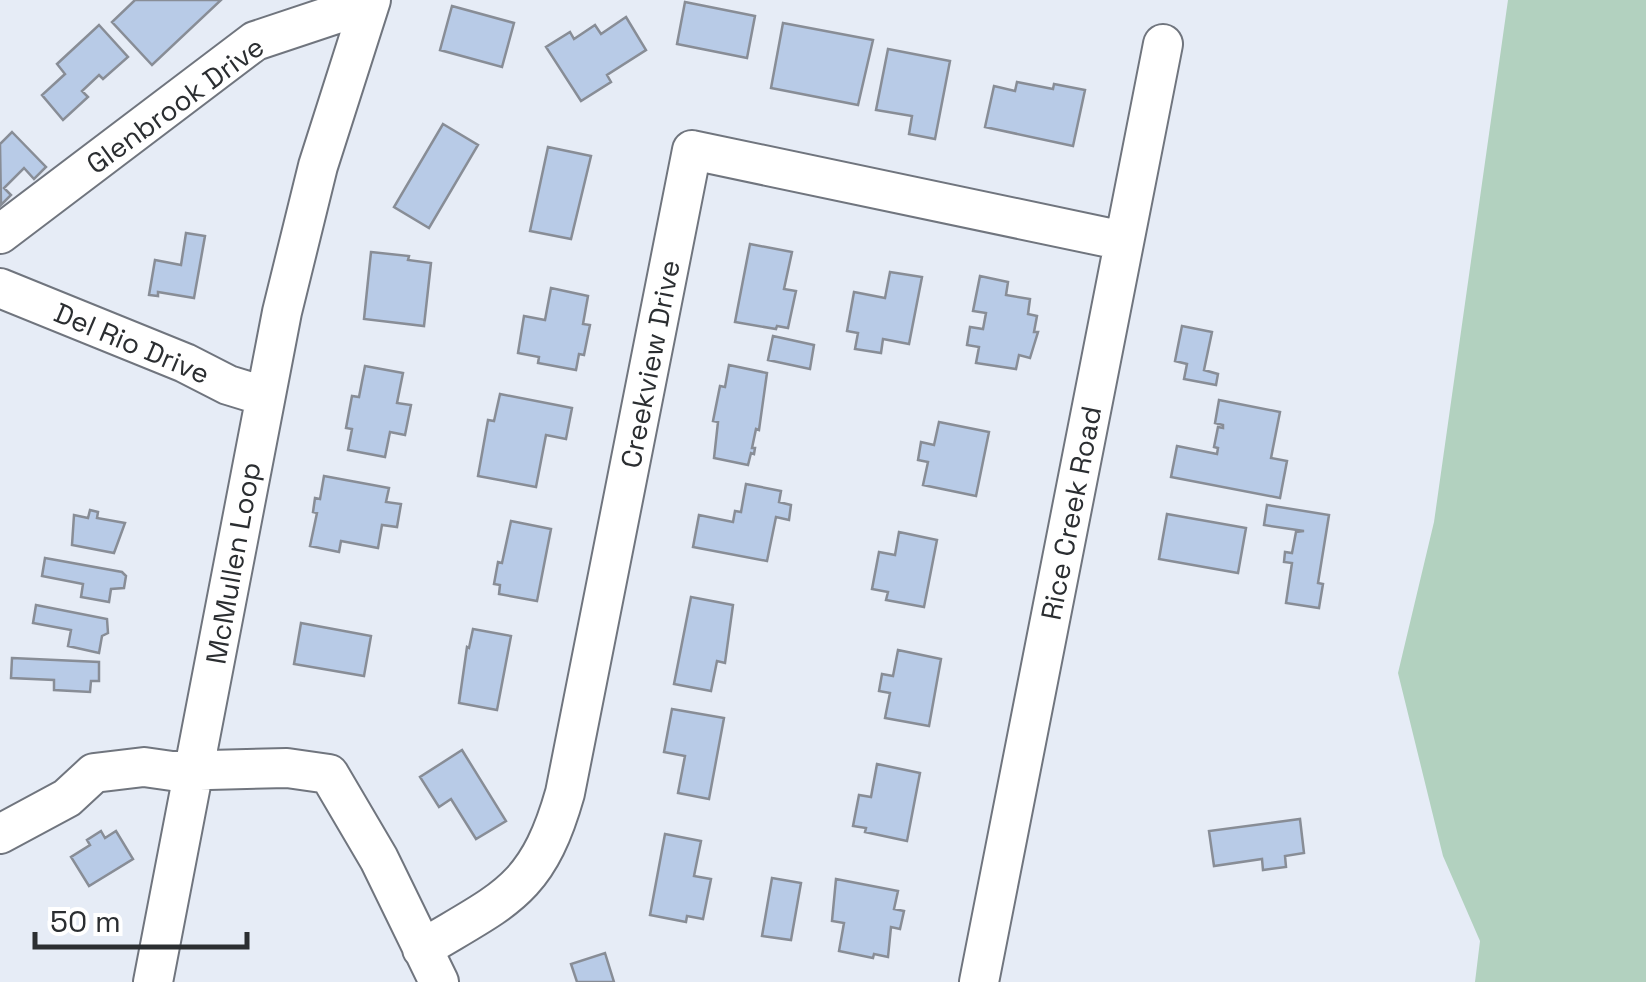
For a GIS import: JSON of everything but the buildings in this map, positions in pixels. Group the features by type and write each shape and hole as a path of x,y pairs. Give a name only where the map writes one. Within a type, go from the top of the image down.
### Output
{"street":[{"name":"Glenbrook Drive","path":"0,234 255,41 369,5"},
{"name":"McMullen Loop","path":"152,982 264,396 314,182 369,5"},
{"name":"Rice Creek Road","path":"979,982 1163,44"},
{"name":"Creekview Drive","path":"422,949 499,903 531,875 552,837 569,774 692,150 1124,241"},
{"name":"Del Rio Drive","path":"0,288 184,363 228,385 264,396"},
{"path":"0,834 67,798 94,773 144,767 286,768 329,774 379,860 439,982"}],"green space":[{"path":"1508,0 1646,0 1646,982 1475,982 1480,941 1443,856 1398,673 1434,522"}]}
